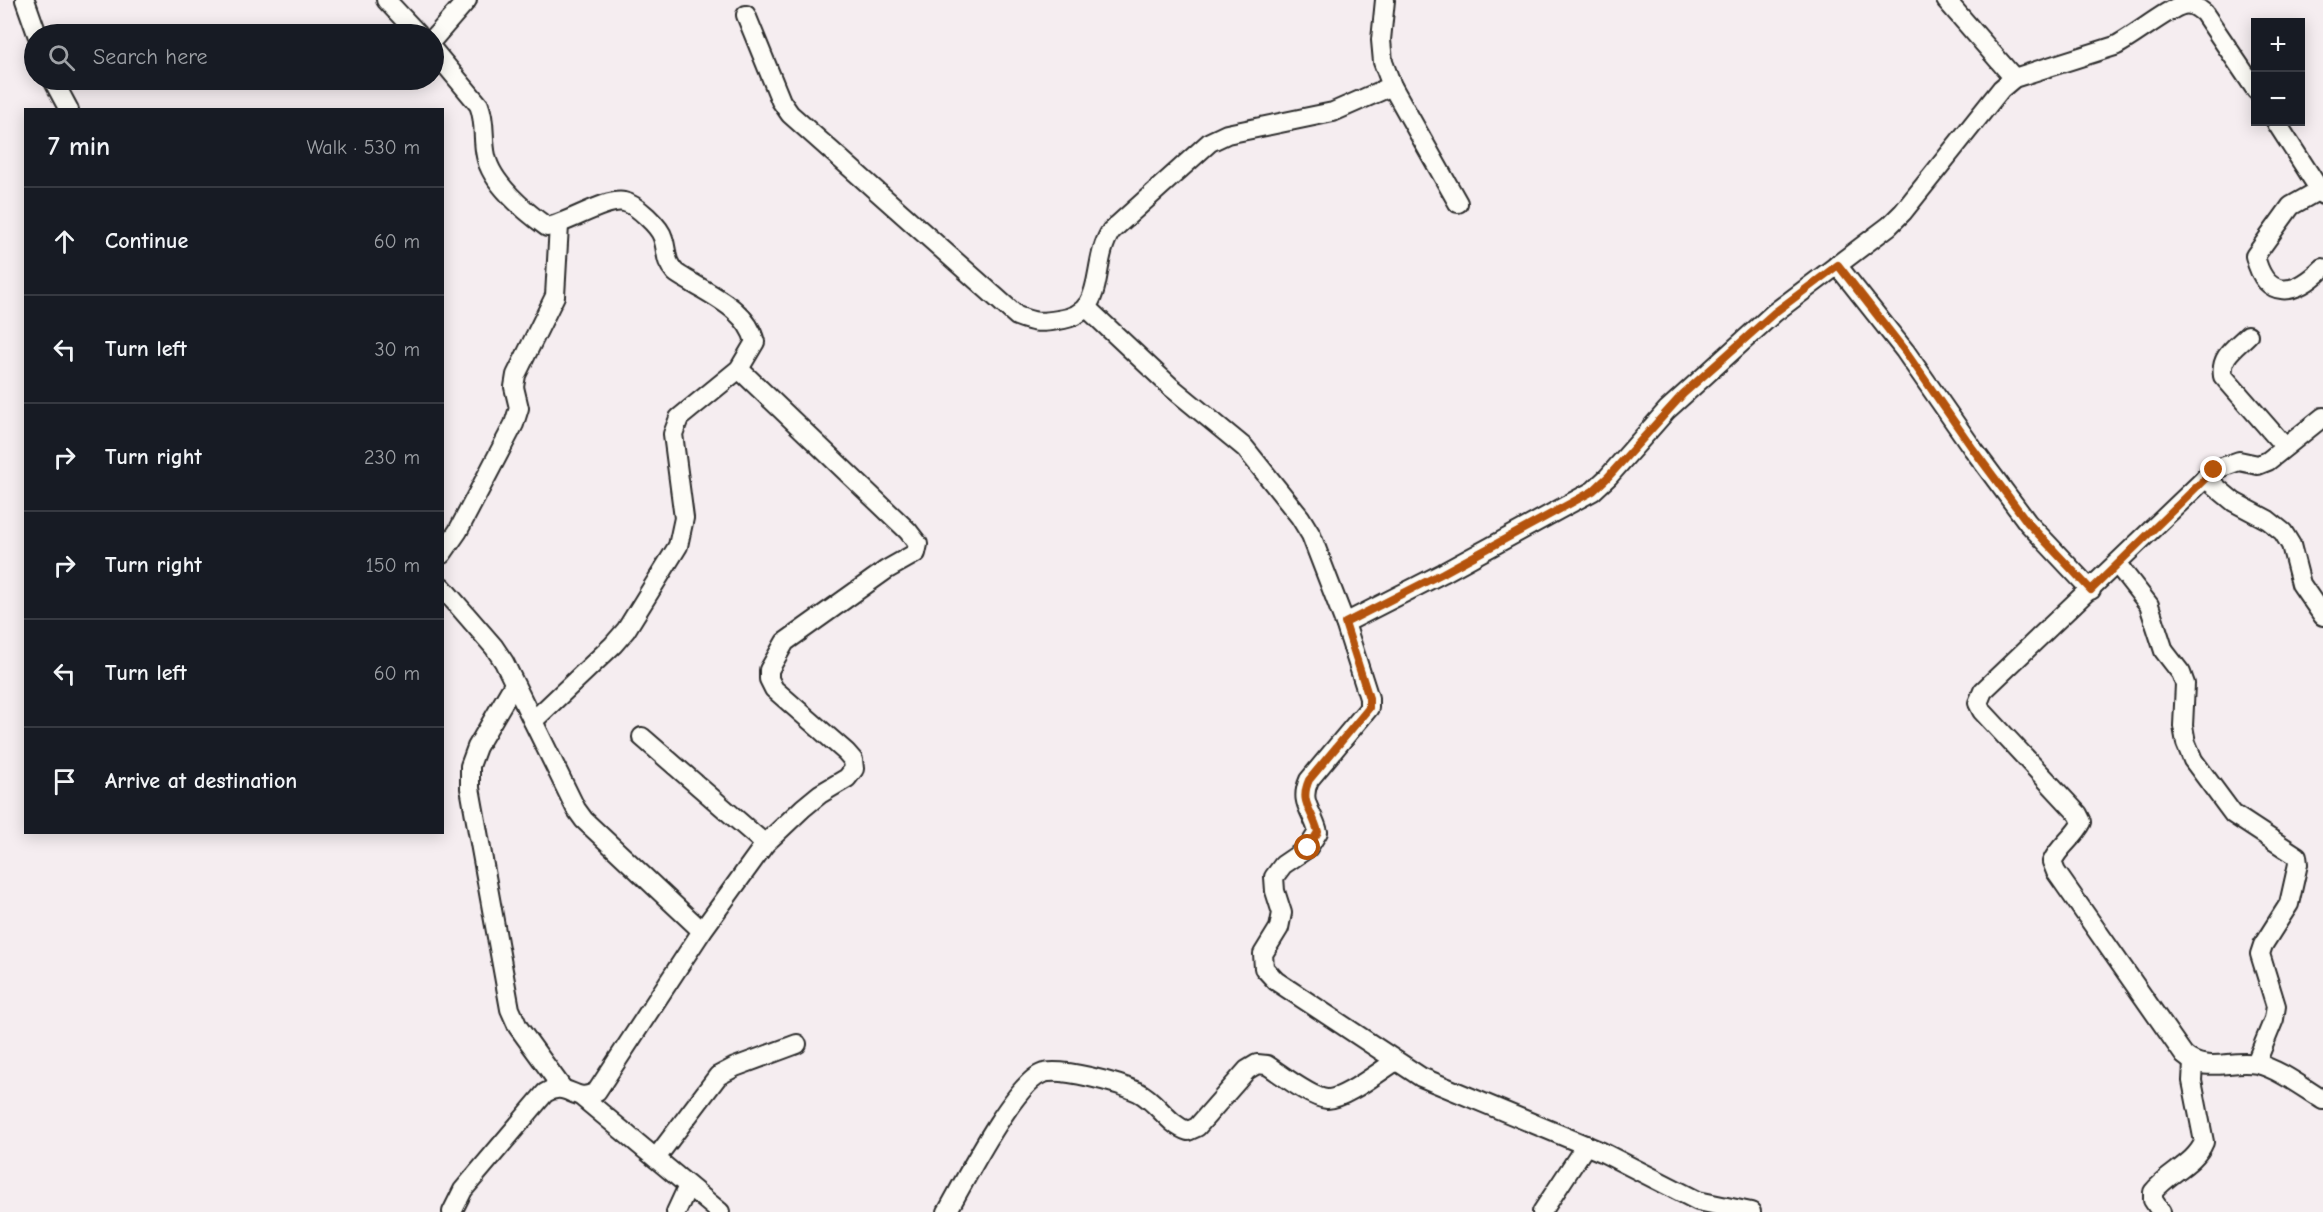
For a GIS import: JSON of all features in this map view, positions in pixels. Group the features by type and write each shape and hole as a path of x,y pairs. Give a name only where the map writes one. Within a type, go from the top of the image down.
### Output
{"street":[{"path":"25,0 33,24"},
{"path":"386,0 409,24"},
{"path":"444,26 466,0"},
{"path":"1385,0 1381,40 1383,62 1392,86 1458,203"},
{"path":"1946,0 2014,78"},
{"path":"1345,623 1443,573 1593,491 1683,394 1774,313 1889,226 1903,212 2001,89 2014,78 2115,46 2183,5 2195,6 2204,13 2251,83"},
{"path":"746,15 781,101 790,114 1017,316 1036,323 1072,319 1087,308 1094,295 1104,242 1111,231 1210,142 1227,134 1334,112 1392,86"},
{"path":"444,63 479,105 484,125 485,156 496,179 531,215 547,227 559,225 612,201 626,202 639,210 658,228 663,238 667,262 677,274 726,303 752,330 755,342 739,369 679,418 672,434 684,518 678,546 626,630 533,721"},
{"path":"58,90 68,108"},
{"path":"2279,126 2322,191 2291,206 2255,256 2259,272 2270,285 2278,290 2288,289 2310,280 2323,268"},
{"path":"444,551 458,531 514,424 519,408 514,387 516,375 555,296 559,225"},
{"path":"1838,265 1905,351 2028,523 2091,590"},
{"path":"1087,308 1171,387 1245,448 1258,462 1311,536 1345,623 1369,698 1369,708 1309,780 1304,792 1305,802 1314,818 1318,832 1308,848 1283,865 1274,877 1275,891 1282,913 1279,928 1263,954 1264,968 1276,981 1431,1082 1586,1145 1698,1201 1751,1212"},
{"path":"2248,335 2227,356 2221,366 2223,376 2285,447"},
{"path":"582,1097 590,1096 597,1091 702,932 765,844 811,801 847,778 854,769 853,760 846,752 774,689 769,679 769,670 778,653 785,642 886,570 916,553 918,544 908,531 739,369"},
{"path":"2323,417 2268,461 2258,465 2239,461 2225,464 2214,470 1983,691 1978,703 1982,711 2078,814 2082,822 2078,830 2056,852 2052,862 2056,872 2184,1055 2193,1063 2205,1065 2256,1063 2268,1067 2323,1100"},
{"path":"2205,478 2234,502 2268,520 2283,532 2291,545 2301,584 2323,616"},
{"path":"2117,564 2149,605 2164,651 2181,673 2185,684 2183,726 2186,743 2193,760 2233,814 2297,856 2298,864 2289,904 2263,945 2260,954 2276,1006 2274,1019 2256,1063"},
{"path":"444,589 494,647 576,809 584,820 702,932"},
{"path":"514,684 477,747 470,766 470,788 510,1009 518,1027 563,1089"},
{"path":"642,737 765,844"},
{"path":"656,1158 718,1076 735,1067 797,1044"},
{"path":"947,1212 998,1123 1032,1080 1042,1073 1053,1070 1103,1080 1141,1093 1178,1128 1188,1131 1197,1127 1246,1070 1257,1064 1267,1065 1315,1095 1328,1099 1340,1096 1396,1060"},
{"path":"2161,1212 2153,1200 2153,1191 2197,1155 2205,1142 2192,1081 2193,1063"},
{"path":"452,1212 464,1190 545,1093 554,1088 563,1089 582,1097 720,1212"},
{"path":"1542,1212 1586,1145"},
{"path":"676,1212 688,1186"}],"route":[{"path":"1308,848 1318,832 1314,818 1305,802 1304,792 1309,780 1369,708 1369,698 1345,623 1443,573 1593,491 1683,394 1774,313 1838,265 1905,351 2028,523 2091,590 2214,470"}]}
